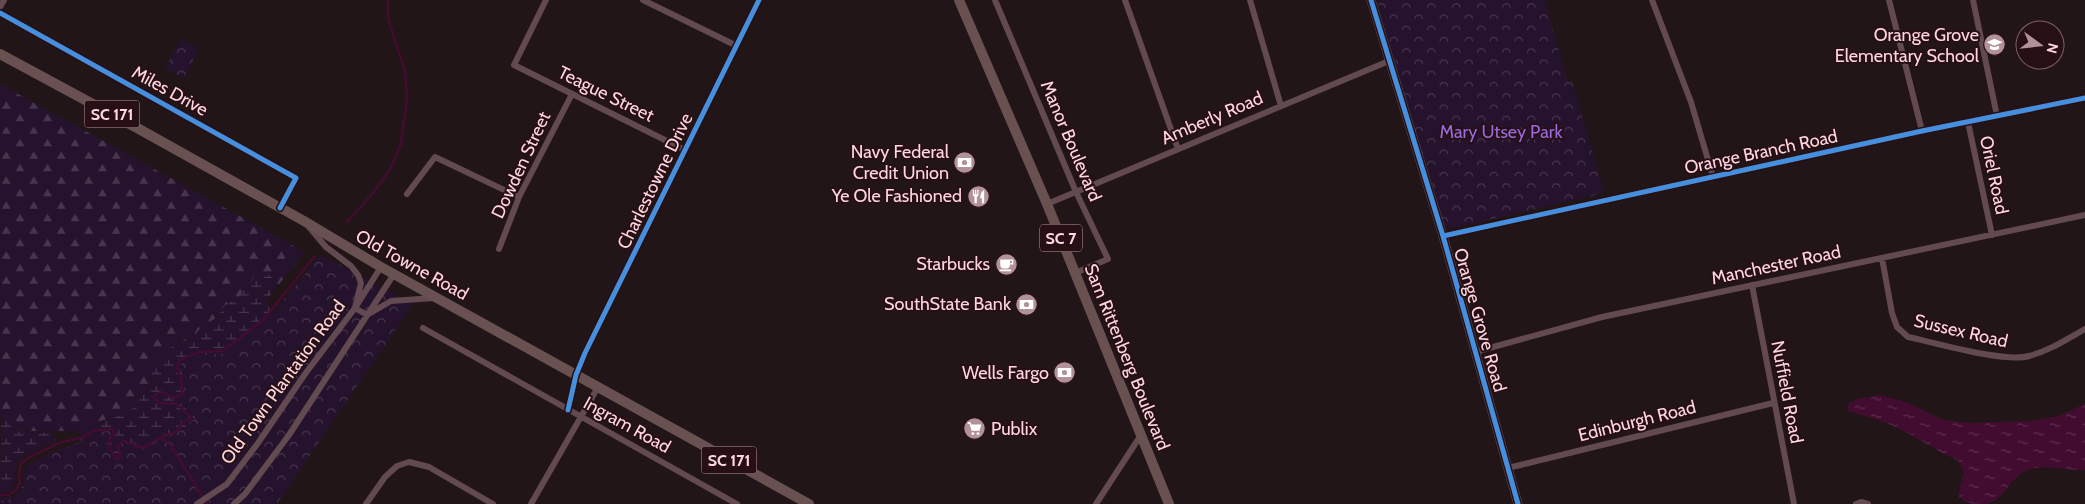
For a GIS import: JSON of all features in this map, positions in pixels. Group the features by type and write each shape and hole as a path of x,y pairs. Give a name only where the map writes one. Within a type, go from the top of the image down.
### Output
{"main road":[{"name":"Sam Rittenberg Boulevard","path":"959,0 1047,204 1169,504"},
{"name":"Old Towne Road","path":"0,54 304,221 381,267 809,504"},
{"name":"Sam Rittenberg Boulevard","path":"1158,477 1174,504"}],"street":[{"path":"0,8 4,0"},
{"name":"Teague Street","path":"546,0 514,65 685,150"},
{"path":"643,0 737,46"},
{"name":"Charlestowne Drive","path":"568,410 576,375 584,353 737,46 758,0"},
{"name":"Manor Boulevard","path":"995,0 1076,192 1108,259 1075,273"},
{"path":"1126,0 1178,149"},
{"path":"1250,0 1281,106"},
{"name":"Orange Grove Road","path":"1371,0 1443,236 1518,504"},
{"path":"1652,0 1691,102 1713,177"},
{"path":"1889,0 1922,132"},
{"path":"1973,0 1997,116"},
{"name":"Miles Drive","path":"0,13 296,178 280,208"},
{"name":"Amberly Road","path":"1047,204 1389,61"},
{"name":"Dowden Street","path":"499,249 519,197 572,94"},
{"name":"Orange Branch Road","path":"1443,236 2085,98"},
{"name":"Oriel Road","path":"1968,122 1992,235"},
{"path":"407,194 435,157 519,197"},
{"name":"Manchester Road","path":"1475,352 1602,317 2085,214"},
{"path":"304,221 326,246 351,266 358,275 361,283 355,308 367,315 391,301 437,298"},
{"name":"Sussex Road","path":"1882,258 1892,313 1897,327 1908,337 2009,358 2028,356 2049,349 2085,329"},
{"name":"Old Town Plantation Road","path":"197,504 227,484 258,443 305,374 355,308 381,267"},
{"name":"Old Town Plantation Road","path":"234,504 244,494 289,435 394,274"},
{"name":"Nuffield Road","path":"1752,285 1773,403 1794,504"},
{"name":"Ingram Road","path":"423,328 738,504"},
{"path":"530,504 598,387"},
{"name":"Edinburgh Road","path":"1508,468 1773,403"},
{"path":"1096,504 1141,435"},
{"path":"366,504 385,478 397,466 409,462 429,467 493,504"},
{"path":"1856,504 1861,502 1868,504"}],"green space":[{"name":"Mary Utsey Park","path":"1377,0 1544,0 1568,82 1572,81 1604,193 1453,228 1446,227 1441,220"},
{"path":"181,39 199,49 184,78 165,68"},
{"path":"0,84 305,252 268,298 238,298 225,305 218,317 202,326 193,338 175,345 152,373 153,383 133,408 119,416 97,422 79,431 13,431 0,416"},
{"path":"321,255 413,304 277,504 0,504 0,500 5,501 22,494 27,473 50,455 75,446 93,432 111,431 112,433 106,445 115,461 123,458 119,446 124,443 143,450 181,430 196,418 180,402 184,390 184,381 180,368 182,363 199,355 225,354 266,321"},
{"path":"266,273 274,279 268,298 272,320 195,425 69,504 0,504 0,498 15,496 25,483 23,476 26,467 49,453 81,442 79,431 97,422 119,416 133,408 153,383 152,373 155,364 168,349 193,338 202,326 218,317 225,305 238,298 255,276"},
{"path":"1,415 10,422 13,431 52,433 56,441 24,456 18,462 14,471 16,480 11,491 0,492"}],"water":[{"path":"1881,395 1908,403 1943,420 1972,423 2028,421 2059,416 2085,404 2085,470 2035,468 2019,475 2002,494 1989,503 1968,503 1959,497 1964,473 1958,460 1892,425 1847,411 1849,403 1858,399"}],"waterway":[{"path":"347,222 373,193 391,168 401,143 407,99 405,71 388,19 388,0"},
{"path":"0,495 9,495 16,490 20,482 21,464 28,458 59,443 83,437 93,431 112,429 115,434 110,438 108,445 116,459 121,457 117,445 124,441 142,448 177,431 182,423 192,418 177,404 159,403 153,397 161,392 173,398 182,395 182,380 177,368 180,360 199,352 222,351 231,345 264,319 314,257"},
{"path":"160,438 170,444 207,504"}],"cycle path":[{"path":"568,410 576,375 585,353 759,0"},
{"path":"1371,0 1443,236 1518,504"},
{"path":"0,13 296,178 280,208"},
{"path":"1443,236 1922,131 2085,98"}],"place":[{"name":"Orange Grove Elementary School","path":"1995,45"},
{"name":"Navy Federal Credit Union","path":"965,162"},
{"name":"Ye Ole Fashioned","path":"978,196"},
{"name":"Starbucks","path":"1006,264"},
{"name":"SouthState Bank","path":"1027,304"},
{"name":"Wells Fargo","path":"1065,373"},
{"name":"Publix","path":"975,429"}]}
